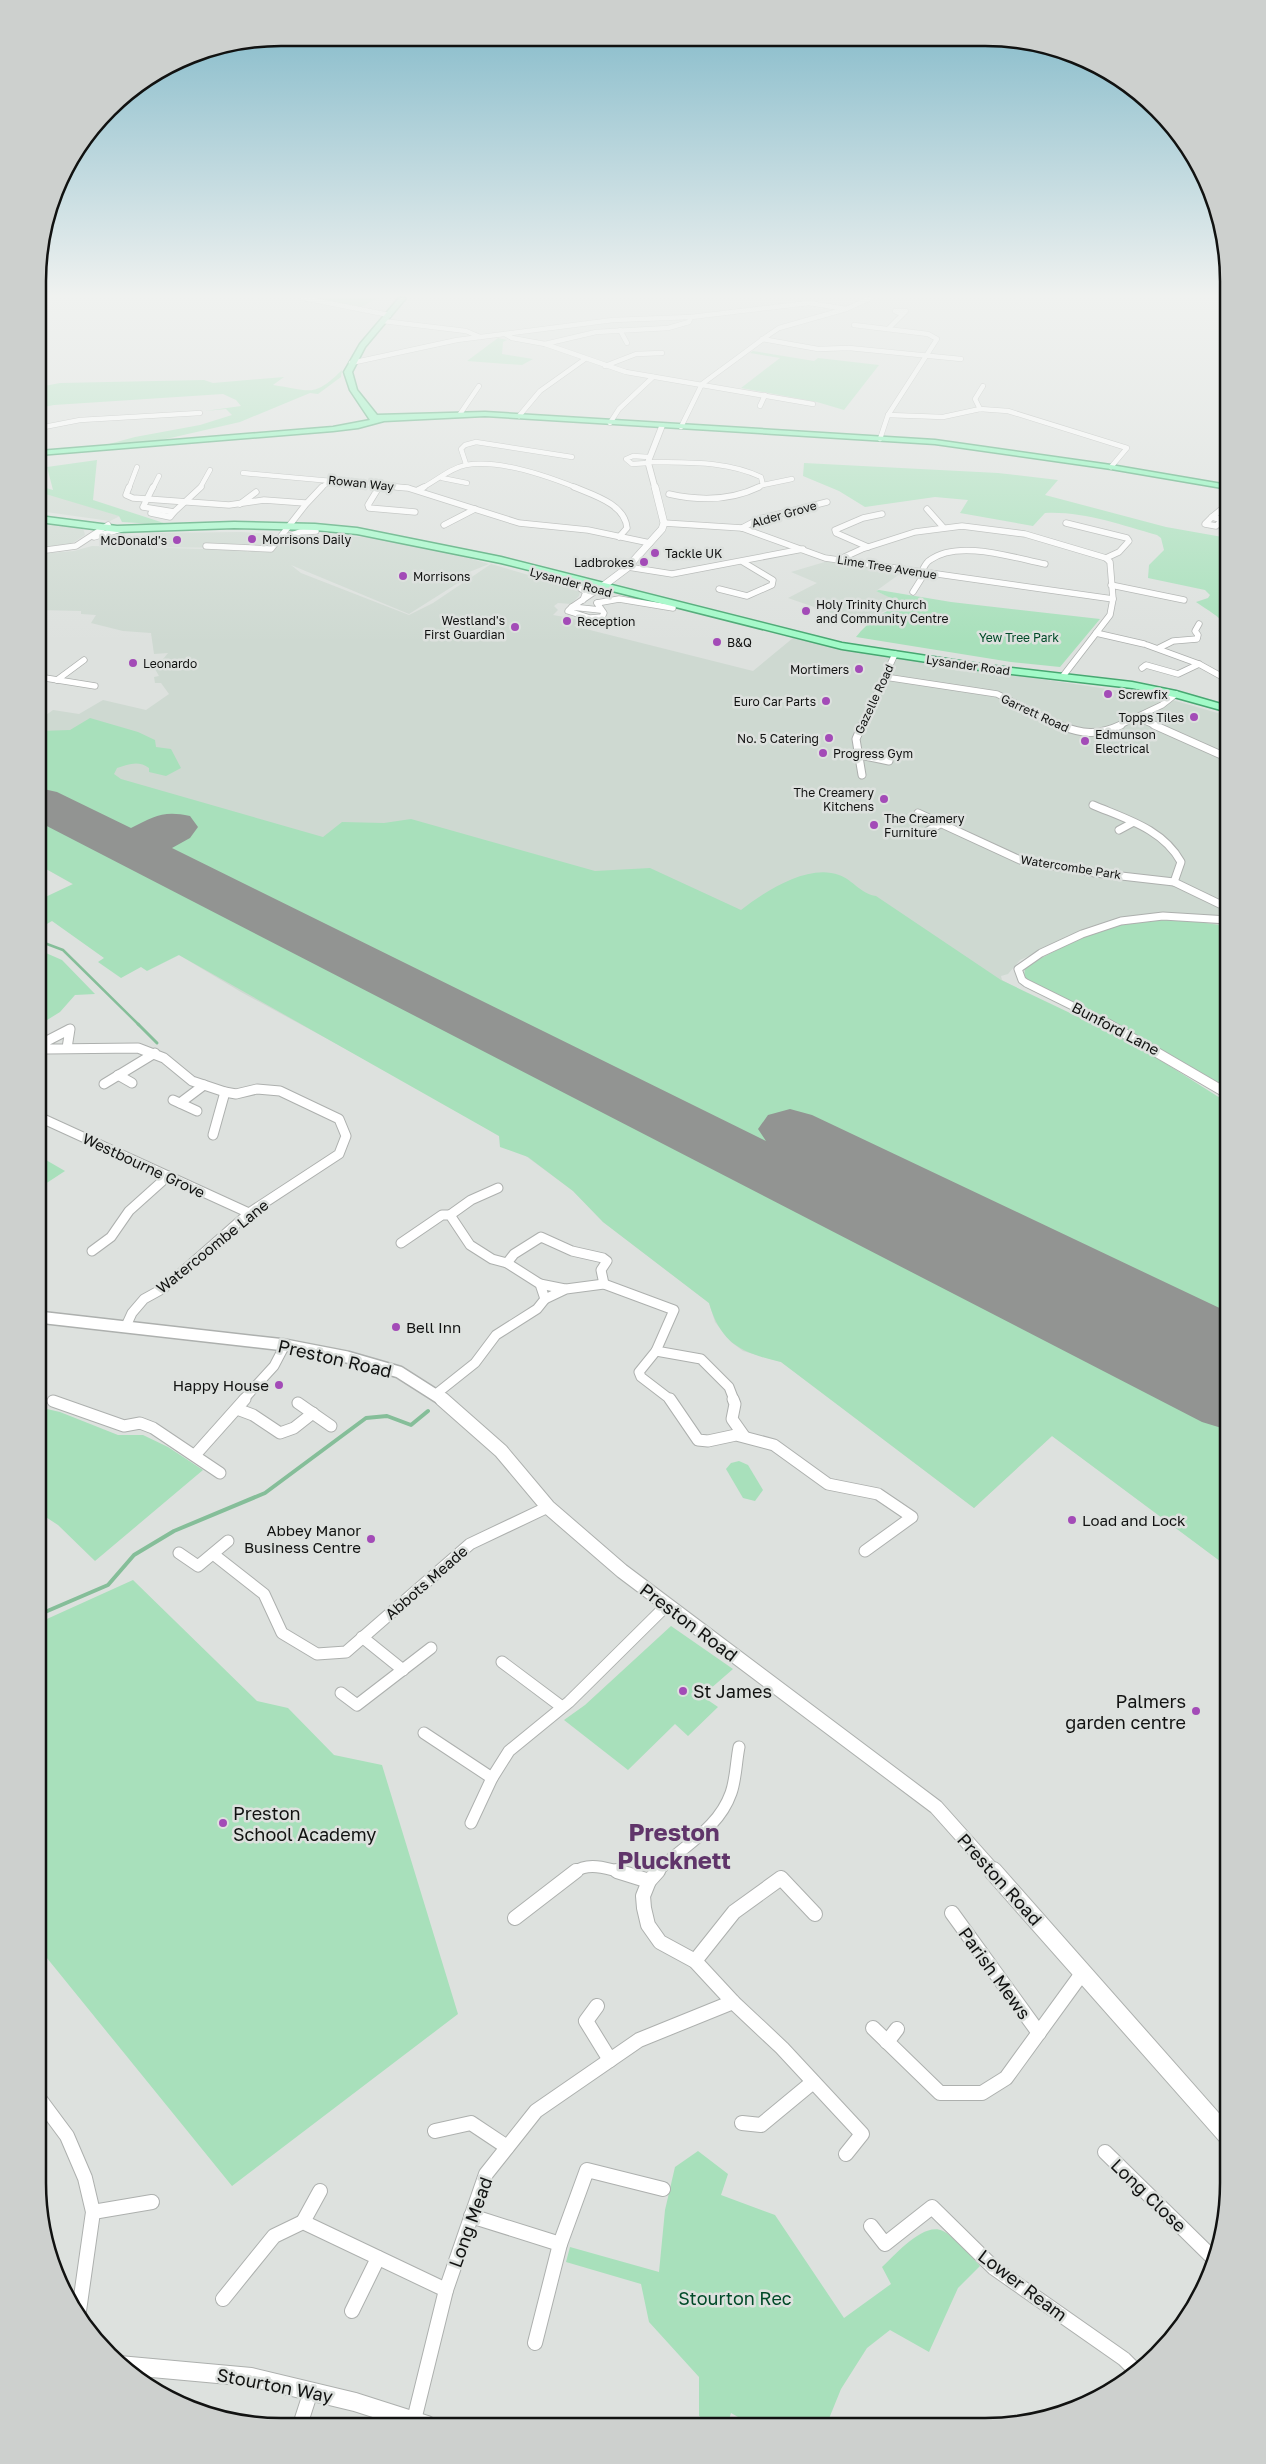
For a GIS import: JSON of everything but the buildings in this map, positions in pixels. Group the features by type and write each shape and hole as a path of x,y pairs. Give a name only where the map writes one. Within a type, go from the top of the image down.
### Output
{"highway":[{"path":"369,413 375,420"},
{"path":"46,452 333,429 375,420 460,414 880,438 951,444 1111,467 1220,486"}],"main road":[{"path":"46,516 114,528"},
{"path":"46,520 114,528"},
{"name":"Lysander Road","path":"114,528 287,528 357,531 388,536 494,559 842,646 986,668 1132,685 1176,694 1220,707"},
{"name":"Lysander Road","path":"287,528 316,532 388,536"},
{"name":"Lysander Road","path":"494,559 574,584 606,588 673,608 708,613"}],"street":[{"path":"46,427 80,420 200,413"},
{"path":"610,423 616,413"},
{"path":"681,427 688,413"},
{"path":"880,438 888,414 943,417 962,413"},
{"path":"1019,413 1127,448"},
{"path":"606,588 572,607 570,612 590,618 603,616 604,613 600,610 597,603 599,597 650,543 664,523 648,461 662,426"},
{"path":"1111,467 1134,441"},
{"path":"466,464 461,448 476,442 572,457"},
{"path":"648,461 733,466 751,471 761,477 763,485"},
{"path":"418,490 466,464 524,470 572,486 620,510 626,519 627,528 619,537"},
{"path":"137,467 126,495 208,504 240,504 264,500 305,503"},
{"path":"159,476 146,498 142,510 166,518 170,517 202,486 210,470"},
{"name":"Rowan Way","path":"243,473 331,480 418,490 518,523 588,530 650,543"},
{"path":"442,478 467,483"},
{"path":"459,488 474,479"},
{"path":"206,546 271,549 315,491 331,480"},
{"path":"669,494 689,499 718,500 747,494 763,485 792,480"},
{"path":"380,485 368,505 369,508 415,512"},
{"path":"240,504 256,492"},
{"name":"Alder Grove","path":"742,528 759,519 827,502"},
{"path":"920,509 930,509 943,527"},
{"path":"444,525 475,510"},
{"path":"1211,517 1220,510"},
{"path":"868,547 835,530 863,518 882,514"},
{"name":"Lime Tree Avenue","path":"664,523 742,528 838,560 1113,599"},
{"path":"1066,523 1127,538 1129,541 1119,552 1106,558"},
{"path":"78,525 91,530 94,537"},
{"path":"838,560 868,547 943,527 967,526 993,529 1063,544 1106,558 1110,562 1113,599 1110,615 1063,676"},
{"path":"46,550 73,548 114,528"},
{"path":"279,539 300,532 316,532"},
{"path":"628,567 672,574 743,562 803,549"},
{"path":"913,592 923,576 921,573 929,560 969,549 1045,564"},
{"path":"719,589 747,596 764,590 773,583 770,579 743,562"},
{"path":"574,584 586,592 583,600"},
{"path":"1111,585 1129,587 1184,600"},
{"path":"597,603 619,599 673,608"},
{"path":"572,607 600,610"},
{"path":"1159,648 1172,641 1198,639 1195,631 1199,624"},
{"path":"1096,633 1159,648 1199,664 1220,676"},
{"name":"Gazelle Road","path":"862,774 856,739 895,654"},
{"path":"58,680 84,660"},
{"path":"1146,665 1178,674 1199,664"},
{"name":"Garrett Road","path":"885,677 997,694 1011,699 1071,730 1082,733 1106,732 1169,702 1176,694"},
{"path":"46,678 95,686"},
{"path":"1136,717 1220,754"},
{"path":"860,756 889,761"},
{"path":"1093,804 1160,836 1175,849 1180,862 1174,882"},
{"name":"Watercombe Park","path":"918,813 1020,860 1095,873 1174,882 1220,904"},
{"path":"1119,830 1132,823"},
{"path":"926,832 940,824"},
{"path":"1019,870 1020,860"},
{"name":"Bunford Lane","path":"1220,921 1165,916 1123,920 1085,932 1026,962 1018,969 1022,980 1026,983 1122,1031 1220,1089"},
{"path":"67,1048 138,1048 164,1058 192,1081 225,1092 213,1135"},
{"path":"104,1084 155,1054"},
{"path":"118,1076 132,1083"},
{"path":"197,1111 176,1101 204,1085"},
{"name":"Watercoombe Lane","path":"126,1326 132,1313 144,1299 164,1288 249,1214 339,1154 344,1148 347,1134 345,1126 339,1118 280,1091 257,1089 236,1094 225,1092"},
{"name":"Westbourne Grove","path":"46,1120 249,1214"},
{"path":"92,1250 111,1237 129,1211 168,1176"},
{"path":"401,1243 442,1215 450,1215 471,1200 498,1188"},
{"path":"450,1215 470,1245 492,1259 508,1263 540,1284 566,1289"},
{"path":"508,1263 514,1254 541,1238 572,1251 603,1258 607,1261 601,1270 604,1284"},
{"path":"540,1284 545,1299"},
{"path":"436,1394 475,1363 496,1334 537,1308 545,1299 566,1289 604,1284 674,1310 656,1351 639,1372 641,1377 671,1400 698,1440 708,1441 736,1435 774,1445 828,1484 878,1494 912,1517 865,1551"},
{"name":"Preston Road","path":"46,1318 285,1345 347,1357 399,1372 436,1394 501,1451 548,1507 666,1606 936,1807 1202,2111 1220,2129"},
{"path":"195,1455 274,1366 285,1345"},
{"path":"656,1351 701,1359 729,1387 735,1404 732,1419 744,1436"},
{"path":"53,1401 124,1426 140,1423 153,1428 220,1473"},
{"path":"298,1402 331,1426"},
{"path":"237,1409 253,1414 280,1433 294,1428 313,1413"},
{"name":"Abbots Meade","path":"213,1554 264,1594 282,1634 317,1654 346,1652 470,1544 548,1507"},
{"path":"179,1553 198,1566 228,1541"},
{"path":"471,1823 492,1778 509,1751 562,1708 666,1606"},
{"path":"362,1637 403,1670"},
{"path":"341,1693 357,1705 431,1648"},
{"path":"502,1662 562,1708"},
{"path":"424,1733 492,1778"},
{"path":"739,1747 731,1794 721,1812 702,1834 658,1869 649,1881 643,1896 648,1925 660,1942 695,1961 733,2002 782,2048 865,2134 846,2154"},
{"path":"515,1918 580,1868 605,1868 649,1881"},
{"path":"695,1961 734,1912 781,1878 815,1914"},
{"name":"Parish Mews","path":"952,1913 1039,2033"},
{"path":"872,2028 940,2093 982,2093 1006,2078 1082,1972"},
{"name":"Long Mead","path":"421,2418 446,2290 486,2174 536,2111 639,2040 733,2002"},
{"path":"597,2006 586,2021 610,2060"},
{"path":"887,2042 898,2029"},
{"path":"742,2123 761,2125 814,2082"},
{"path":"46,2108 67,2136 84,2178 92,2212 80,2303"},
{"path":"435,2131 471,2123 507,2147"},
{"name":"Long Close","path":"1105,2152 1209,2254"},
{"path":"535,2343 560,2244 587,2170 663,2189"},
{"path":"223,2299 274,2236 303,2222 320,2191"},
{"path":"92,2212 152,2202"},
{"name":"Lower Ream","path":"871,2226 885,2244 932,2207 994,2268 1132,2366"},
{"path":"471,2216 560,2244"},
{"path":"303,2222 446,2290"},
{"path":"352,2311 378,2258"},
{"name":"Stourton Way","path":"135,2366 251,2377 311,2391 406,2418"},
{"path":"302,2418 311,2391"}],"shaded area":[{"path":"46,493 120,516 110,521 46,512"},
{"path":"46,521 83,528 85,535 71,544 46,547"},
{"path":"242,532 270,534 266,545 281,546 305,535 362,537 389,540 447,552 489,564 452,579 458,583 409,614 291,565 301,573 409,615 433,603 491,564 576,589 580,592 579,596 571,604 558,603 554,606 558,610 553,615 582,620 574,626 753,671 793,638 842,649 841,652 843,650 1162,697 1220,714 1220,1086 1032,963 1046,955 1040,951 1020,960 1008,974 1001,976 1002,980 1220,1099 1220,1561 1052,1436 974,1508 781,1362 743,1351 731,1342 715,1322 709,1303 603,1222 573,1191 499,1136 436,1098 241,992 179,955 76,886 46,869 46,715 53,710 79,714 103,700 146,710 169,694 161,683 155,683 154,677 159,676 155,669 168,653 154,654 151,633 123,631 91,623 96,615 81,614 81,611 46,610 46,553 74,551 92,546 242,550 252,553 241,548 142,547 150,533"},
{"path":"828,561 901,573 876,591 900,602 900,606 882,612 866,625 788,598 817,583 791,572"}],"green space":[{"path":"230,413 262,413 240,422 153,442 110,446 109,444 135,437 200,425 232,415"},
{"path":"97,460 93,500 170,525 122,522 119,516 46,494 46,488 53,490 47,467"},
{"path":"804,463 998,473 1058,480 1045,495 1166,527 1220,537 1220,619 1196,602 1208,598 1210,595 1205,590 1148,578 1149,565 1164,550 1161,538 1157,535 1088,516 1073,514 1045,513 1033,526 960,513 968,500 935,497 865,507 839,491 803,476"},
{"name":"Yew Tree Park","path":"876,591 951,602 1100,619 1060,667 1011,662 856,637 875,618 900,606 899,602"},
{"path":"90,718 138,732 155,740 156,747 171,749 181,768 166,776 149,772 149,768 141,764 129,764 117,768 114,774 121,779 323,837 342,822 384,823 411,819 595,871 650,868 741,910 774,888 800,876 827,872 839,875 866,893 876,896 1001,980 1135,1044 1220,1098 1220,1561 1052,1436 974,1508 781,1362 755,1355 735,1345 720,1328 709,1303 603,1222 573,1191 528,1157 500,1147 499,1136 179,955 147,971 141,967 121,978 98,962 104,958 52,921 46,924 46,897 73,884 46,869 46,731 70,730"},
{"path":"1169,917 1220,926 1220,1087 1027,981 1024,977 1025,968 1032,963 1088,934 1112,925"},
{"path":"46,953 62,960 95,994 75,995 60,1012 46,1021"},
{"path":"46,1160 65,1171 46,1183"},
{"path":"46,1409 60,1412 118,1435 143,1435 168,1447 203,1470 95,1561 58,1525 46,1517"},
{"path":"739,1461 748,1465 763,1490 755,1501 743,1498 726,1469 731,1463"},
{"name":"Preston School Academy","path":"133,1580 257,1701 288,1708 334,1755 382,1765 458,2014 232,2186 46,1957 46,1619"},
{"path":"671,1626 733,1669 702,1696 718,1707 688,1736 675,1724 628,1770 564,1720 585,1705"},
{"name":"Stourton Rec","path":"698,2151 728,2174 721,2195 775,2215 844,2318 891,2284 882,2267 910,2241 927,2231 935,2229 943,2231 952,2237 980,2266 958,2288 929,2352 890,2330 867,2348 841,2389 829,2418 740,2418 731,2413 729,2418 702,2418 699,2416 699,2377 649,2322 641,2284 566,2262 570,2247 659,2272 665,2210 675,2167"}],"waterway":[{"path":"46,944 63,950 139,1025"},
{"path":"139,1025 157,1043"},
{"path":"46,1612 108,1585 134,1555 174,1531 265,1493 366,1418 387,1416 411,1425 428,1411"}],"runway":[{"path":"46,806 132,848"},
{"path":"132,848 172,827"},
{"path":"132,848 1220,1398"},
{"path":"790,1129 1220,1339"}],"place":[{"name":"Morrisons Daily","path":"252,539"},
{"name":"McDonald's","path":"177,540"},
{"name":"Tackle UK","path":"655,553"},
{"name":"Ladbrokes","path":"644,562"},
{"name":"Morrisons","path":"403,576"},
{"name":"Holy Trinity Church and Community Centre","path":"806,611"},
{"name":"Reception","path":"567,621"},
{"name":"Westland's First Guardian","path":"515,627"},
{"name":"B&Q","path":"717,642"},
{"name":"Leonardo","path":"133,663"},
{"name":"Mortimers","path":"859,669"},
{"name":"Screwfix","path":"1108,694"},
{"name":"Euro Car Parts","path":"826,701"},
{"name":"Topps Tiles","path":"1194,717"},
{"name":"No. 5 Catering","path":"829,738"},
{"name":"Edmunson Electrical","path":"1085,741"},
{"name":"Progress Gym","path":"823,753"},
{"name":"The Creamery Kitchens","path":"884,799"},
{"name":"The Creamery Furniture","path":"874,825"},
{"name":"Bell Inn","path":"396,1327"},
{"name":"Happy House","path":"279,1385"},
{"name":"Load and Lock","path":"1072,1520"},
{"name":"Abbey Manor Business Centre","path":"371,1539"},
{"name":"St James","path":"683,1691"},
{"name":"Palmers garden centre","path":"1196,1711"},
{"name":"Preston School Academy","path":"223,1823"}],"district":[{"name":"Preston Plucknett","path":"674,1845"}]}
